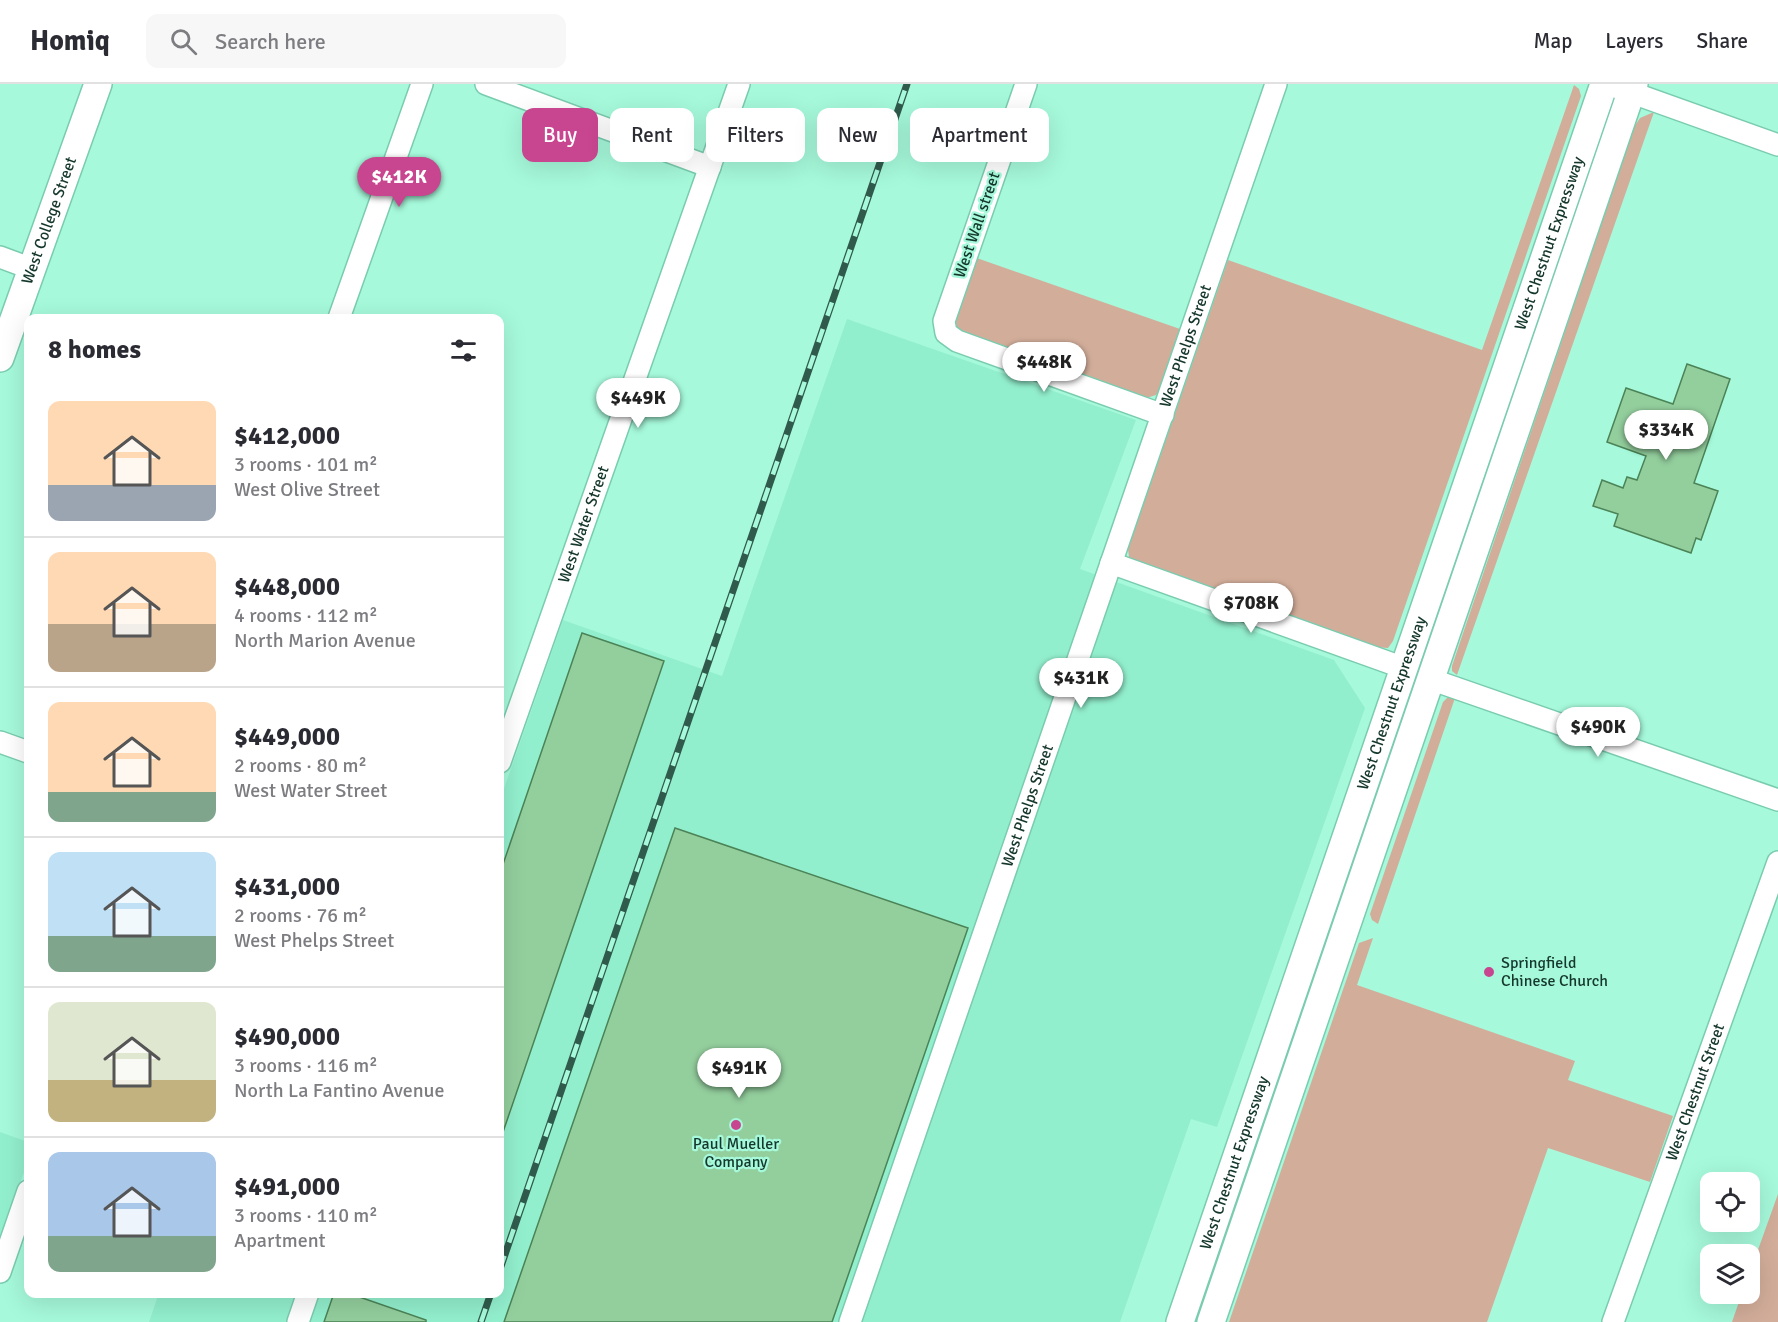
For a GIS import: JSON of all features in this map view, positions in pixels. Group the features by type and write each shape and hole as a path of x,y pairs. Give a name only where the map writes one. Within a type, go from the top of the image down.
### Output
{"main road":[{"name":"West College Street","path":"0,358 98,84"},
{"name":"West Chestnut Expressway","path":"1180,1322 1404,668 1619,86"},
{"name":"West Chestnut Expressway","path":"1211,1322 1431,679 1619,86"}],"street":[{"path":"340,314 422,84"},
{"path":"486,84 710,167"},
{"name":"West Water Street","path":"504,751 739,84"},
{"name":"West Wall street","path":"1026,84 944,321 946,333 957,341 1163,415"},
{"name":"West Phelps Street","path":"850,1322 1276,84"},
{"path":"1619,86 1778,145"},
{"path":"0,257 32,268"},
{"path":"1110,563 1404,668"},
{"path":"1431,679 1778,800"},
{"path":"0,742 24,751"},
{"name":"West Chestnut Street","path":"1613,1322 1778,862"},
{"path":"0,1272 24,1203"},
{"path":"298,1322 306,1298"}],"shaded area":[{"path":"1574,85 1579,89 1581,96 1393,641 1388,648 1373,647 1135,563 1129,557 1128,549 1228,260 1482,350"},
{"path":"1654,112 1457,675 1452,671 1452,666 1634,127 1640,118"},
{"path":"971,256 1180,329 1161,388 1156,395 1143,399 959,331 955,314 956,304"},
{"path":"847,319 1136,420 1080,569 1334,660 1365,708 1217,1127 1191,1119 1120,1322 149,1322 157,1298 504,1298 504,789 563,620 722,676"},
{"path":"1450,695 1456,695 1378,924 1372,920 1370,914 1443,702"},
{"path":"1373,938 1357,985 1575,1061 1568,1080 1673,1116 1650,1182 1548,1148 1487,1322 1229,1322 1359,943"},
{"path":"0,1132 24,1141 24,1172 0,1240"},
{"path":"1778,1194 1778,1322 1732,1322 1738,1304 1760,1304 1760,1244"}],"building":[{"path":"1687,364 1730,379 1694,483 1718,491 1701,540 1696,538 1691,553 1614,526 1618,514 1593,506 1602,480 1623,488 1627,477 1637,480 1646,456 1607,442 1626,388 1673,404"},
{"path":"582,633 664,661 504,1129 504,861"},
{"name":"Paul Mueller Company","path":"675,828 968,928 832,1322 504,1322"},
{"path":"332,1298 362,1298 426,1320 426,1322 324,1322"}],"railway":[{"path":"504,1257 907,84"},
{"path":"481,1322 489,1298"}],"place":[{"name":"Springfield Chinese Church","path":"1489,972"},
{"name":"Paul Mueller Company","path":"736,1125"}]}
